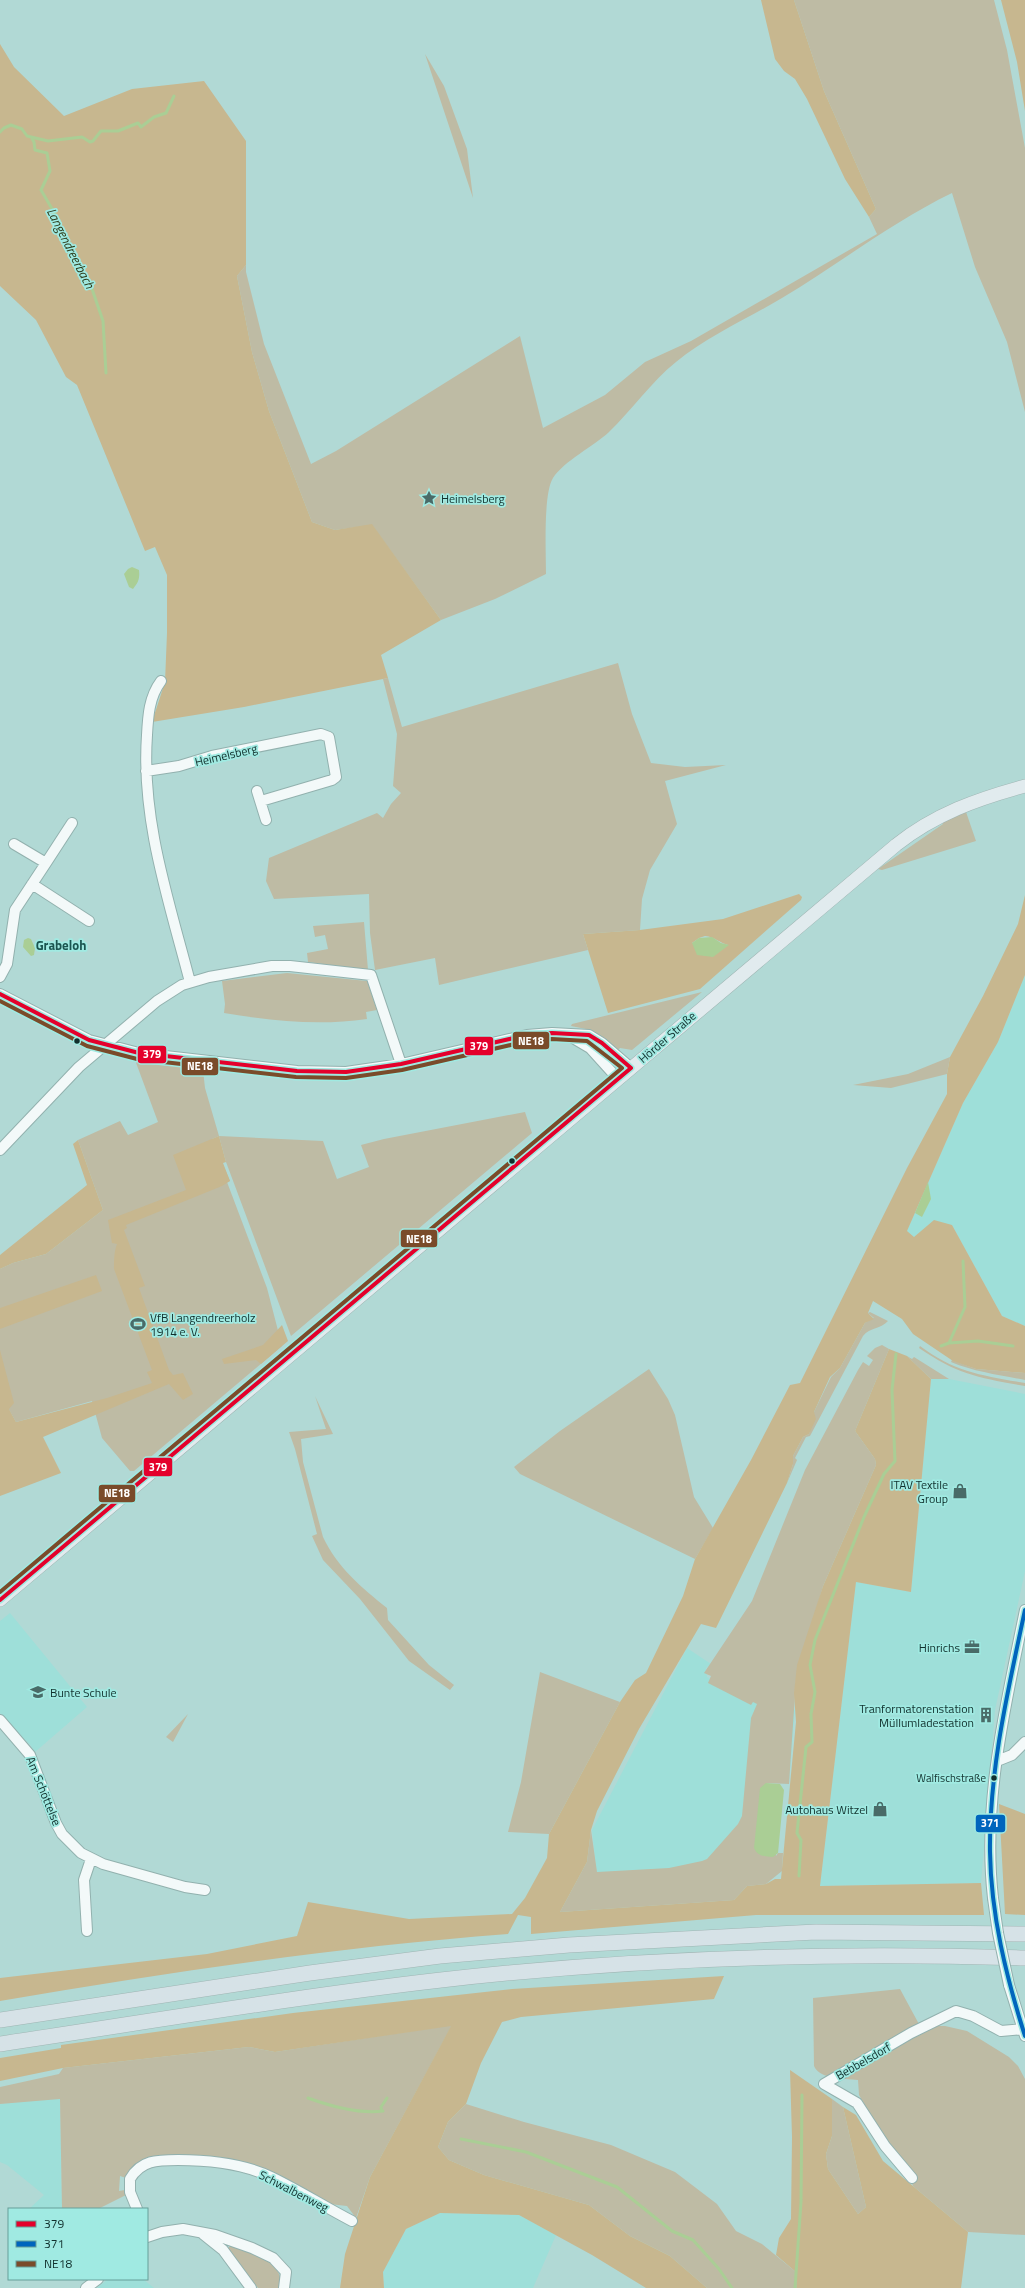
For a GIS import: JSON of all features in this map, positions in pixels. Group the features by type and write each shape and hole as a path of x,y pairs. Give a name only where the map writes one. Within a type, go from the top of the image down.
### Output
{"highway":[{"path":"0,2020 310,1973 440,1956 569,1945 816,1932 1025,1934"},
{"path":"0,2044 323,1995 442,1980 571,1969 693,1960 838,1955 1025,1958"}],"main road":[{"name":"Hörder Straße","path":"0,1600 630,1068 909,835 943,814 964,805 1025,786"}],"street":[{"path":"161,681 154,690 148,713 146,771 153,837 190,982"},
{"name":"Heimelsberg","path":"146,771 179,766 212,756 321,734 328,736 336,767 336,776 332,780 260,801"},
{"path":"257,791 266,820"},
{"path":"0,977 7,964 14,910 72,823"},
{"path":"14,844 46,863"},
{"path":"32,884 89,920"},
{"path":"0,1150 79,1067 106,1046 157,1001 190,982 209,976 280,966 371,975 401,1064"},
{"path":"0,994 89,1040 106,1046 139,1053 315,1072 369,1070 527,1035 566,1034 589,1035 596,1039 630,1068"},
{"path":"566,1034 590,1048 618,1079"},
{"name":"Bebbelsdorf","path":"912,2178 885,2146 857,2103 824,2084 905,2037 956,2011 973,2016 1001,2031 1024,2032 1009,1985 998,1933 993,1898 990,1852 1001,1724 1025,1610"},
{"name":"Am Schöttelse","path":"0,1720 30,1755 56,1823 62,1834 81,1854 91,1859 185,1887 205,1890"},
{"path":"997,1761 1012,1755 1025,1742"},
{"path":"87,1931 84,1880 91,1859"},
{"name":"Schwalbenweg","path":"137,2208 130,2192 130,2179 142,2165 171,2160 201,2160 236,2165 270,2176 352,2221"},
{"path":"148,2237 162,2232 183,2229 203,2234 215,2235 252,2248 273,2258 286,2272 284,2288"},
{"path":"203,2234 223,2250 251,2288"},
{"path":"86,2288 97,2280"}],"shaded area":[{"path":"761,0 794,0 824,91 876,209 869,217 845,179 807,99 795,79 784,71 775,59"},
{"path":"794,0 994,0 1007,50 1025,148 1025,412 1007,342 975,267 952,193 908,217 769,306 701,344 676,362 658,378 609,432 564,466 553,478 550,486 546,510 546,574 495,599 441,620 372,525 335,530 312,522 269,411 252,352 237,276 246,265 246,272 264,344 311,464 336,451 520,336 543,428 605,395 645,362 691,341 877,234 869,217 876,209 824,91"},
{"path":"1001,0 1025,0 1025,111 1017,62"},
{"path":"0,44 14,67 64,116 132,89 204,81 246,141 246,265 237,276 252,352 269,411 312,522 335,530 372,524 441,620 381,655 388,678 244,707 152,722 165,682 167,575 155,547 145,551 77,385 66,377 36,320 0,286"},
{"path":"425,54 444,86 467,149 473,198"},
{"path":"132,567 139,570 138,581 133,589 129,587 124,574"},
{"path":"618,663 632,714 651,763 685,767 726,765 665,781 677,824 650,870 642,899 640,930 583,934 588,950 439,985 435,958 375,970 370,933 369,894 274,899 266,881 269,858 377,813 383,818 391,804 401,793 393,786 397,734 383,679 388,678 402,727"},
{"path":"965,809 976,841 882,870 878,869 943,824 941,820"},
{"path":"799,894 802,897 801,900 700,989 608,1013 583,934 640,930 723,919","holes":["705,936 715,939 728,945 692,943 699,938"]},
{"path":"1025,895 1025,975 998,1042 963,1103 907,1231 914,1237 934,1220 952,1225 1002,1316 1025,1326 1025,1373 976,1369 953,1361 913,1334 902,1319 873,1301 868,1313 874,1319 865,1323 840,1368 830,1377 814,1412 816,1419 809,1434 803,1437 793,1456 793,1464 787,1483 716,1628 701,1624 639,1729 597,1811 591,1830 587,1862 560,1912 734,1900 747,1886 766,1884 775,1879 781,1879 796,1722 794,1693 797,1665 823,1586 876,1465 875,1459 855,1431 889,1349 907,1356 931,1379 911,1592 856,1582 820,1886 981,1883 984,1915 756,1915 531,1934 531,1917 518,1915 508,1934 444,1939 317,1953 190,1970 0,2001 0,1978 207,1954 297,1936 308,1902 409,1919 512,1914 525,1898 547,1858 549,1834 620,1702 635,1680 646,1673 683,1596 695,1559 751,1460 790,1385 800,1383 907,1168 947,1094 947,1074 950,1057 983,996 1018,924"},
{"path":"364,922 368,970 308,962 307,953 328,949 325,935 315,937 313,926"},
{"path":"712,937 721,943 729,945 713,957 697,955 692,943 699,938"},
{"path":"28,938 31,939 35,948 34,955 31,956 23,947 24,940"},
{"path":"287,973 367,981 377,1010 366,1012 367,1019 331,1022 295,1022 224,1013 225,1004 222,981"},
{"path":"1025,975 1025,1326 1002,1316 952,1225 914,1237 907,1231 963,1103 998,1042"},
{"path":"702,992 632,1050 620,1048 618,1050 591,1030 571,1026 572,1024"},
{"path":"950,1057 947,1074 891,1088 853,1085 908,1074"},
{"name":"VfB Langendreerholz 1914 e. V.","path":"135,1060 203,1070 205,1088 219,1136 212,1139 230,1181 227,1182 267,1288 282,1346 134,1471 130,1471 102,1438 92,1401 16,1422 0,1393 0,1269 13,1263 46,1254 103,1210 78,1140 120,1121 128,1135 158,1122"},
{"path":"525,1112 532,1133 291,1336 226,1162 219,1136 323,1141 337,1179 369,1167 361,1145 384,1139"},
{"path":"219,1136 226,1162 223,1163 230,1181 222,1186 126,1225 127,1228 124,1230 145,1286 139,1288 169,1370 173,1375 183,1373 193,1394 183,1400 169,1384 43,1437 61,1473 0,1496 0,1350 14,1403 9,1409 16,1422 107,1398 152,1383 147,1372 152,1370 114,1269 117,1244 112,1243 108,1220 186,1190 173,1155"},
{"path":"78,1140 103,1210 46,1254 13,1263 0,1269 0,1255 87,1185 73,1144"},
{"path":"928,1182 931,1199 922,1217 915,1213"},
{"path":"96,1275 102,1291 0,1329 0,1308"},
{"path":"870,1312 888,1321 885,1324 869,1331 863,1336 810,1436 806,1437 795,1458 797,1460 787,1483 793,1464 793,1456 803,1437 809,1434 814,1412 831,1377 840,1368 865,1323 874,1318 868,1313"},
{"path":"282,1325 288,1341 261,1364 256,1360 224,1364 222,1359 263,1345"},
{"path":"882,1345 889,1349 855,1431 875,1459 876,1465 823,1586 796,1680 789,1784 766,1783 776,1856 778,1853 783,1853 782,1871 766,1884 747,1886 734,1900 560,1912 587,1862 591,1830 597,1872 669,1868 702,1861 707,1859 738,1824 742,1816 751,1718 757,1704 753,1702 751,1705 708,1683 711,1676 704,1673 752,1601 805,1470 858,1370 863,1362 869,1366 873,1360 867,1356 875,1348"},
{"path":"920,1346 945,1362 970,1372 1025,1383 1025,1386 982,1378 958,1370 933,1357 919,1348"},
{"path":"907,1356 912,1359 914,1357 949,1379 931,1379"},
{"path":"952,1360 976,1369 1025,1373 1025,1380 969,1368 951,1362"},
{"path":"649,1369 668,1399 675,1415 694,1497 713,1528 695,1559 520,1474 514,1467 560,1431"},
{"path":"931,1379 949,1379 1025,1394 1025,1571 995,1710 981,1883 820,1886 856,1582 911,1592"},
{"path":"315,1396 333,1434 301,1439 303,1462 323,1537 335,1558 359,1585 387,1608 388,1620 429,1665 454,1685 450,1690 409,1661 360,1599 323,1560 312,1536 317,1534 295,1449 289,1432 326,1429"},
{"name":"Bunte Schule","path":"10,1613 87,1707 35,1752 0,1713 0,1621"},
{"path":"687,1648 711,1664 706,1668 707,1677 717,1683 772,1700 795,1710 789,1784 758,1777 752,1856 782,1864 782,1871 760,1880 724,1863 597,1876 592,1830"},
{"path":"540,1672 620,1702 549,1834 508,1832 521,1782"},
{"path":"188,1714 173,1742 166,1737"},
{"path":"766,1783 780,1784 784,1790 778,1853 773,1857 760,1855 754,1848 760,1788"},
{"path":"999,1804 1025,1814 1025,1915 1005,1914"},
{"path":"724,1976 714,1999 521,2017 502,2022 481,2063 466,2104 448,2122 438,2147 449,2160 484,2175 589,2205 630,2236 670,2256 707,2288 646,2288 592,2255 519,2215 440,2213 406,2229 383,2272 384,2288 340,2288 345,2254 370,2177 451,2026 275,2052 249,2047 63,2068 0,2081 0,2058 61,2048 61,2045 293,2013 512,1989"},
{"path":"900,1989 920,2026 945,2026 967,2031 1009,2057 1018,2066 1025,2079 1025,2235 968,2232 913,2186 906,2167 887,2143 859,2095 858,2080 833,2078 821,2074 814,2066 813,1998"},
{"path":"452,2025 370,2177 356,2218 347,2206 321,2203 273,2175 164,2157 126,2178 120,2176 119,2191 125,2190 126,2195 100,2208 62,2208 60,2099 0,2104 0,2087 59,2074 63,2068 249,2047 275,2052"},
{"path":"790,2070 832,2099 832,2136 826,2154 828,2169 858,2214 866,2207 843,2107 856,2115 883,2161 968,2232 961,2288 797,2288 797,2273 776,2255 779,2238 791,2219 792,2137"},
{"path":"60,2098 62,2208 30,2208 44,2195 7,2165 0,2162 0,2104"},
{"path":"832,2099 843,2107 866,2207 858,2214 828,2169 826,2154 832,2136"},
{"path":"466,2104 524,2122 611,2145 675,2172 717,2204 736,2231 762,2244 797,2273 797,2288 707,2288 670,2256 630,2236 589,2205 484,2175 449,2160 438,2147 448,2122"},
{"path":"440,2213 519,2215 556,2235 533,2288 384,2288 383,2272 406,2229"},
{"path":"232,2244 264,2259 271,2264 277,2270 280,2277 281,2286 278,2288 258,2288 227,2249"},
{"path":"107,2280 144,2280 154,2288 97,2288"}],"waterway":[{"name":"Langendreerbach","path":"0,132 4,128 11,125 22,129 27,136 48,141 82,137 90,142 93,141 101,131 118,131 138,123 141,127 154,117 166,113 174,96"},
{"name":"Langendreerbach","path":"31,137 34,142 35,150 47,153 50,171 41,190 58,219 62,234 68,240 70,252 91,286 103,321 106,373"},
{"path":"941,1346 949,1343 965,1307 963,1261"},
{"path":"949,1343 978,1341 1013,1346"},
{"path":"799,1876 801,1840 797,1833 806,1747 812,1742 811,1714 815,1692 810,1665 815,1640 864,1517 884,1474 895,1461 892,1390 896,1354"},
{"path":"795,2288 801,2202 802,2095"},
{"path":"308,2098 345,2109 374,2112 383,2111"},
{"path":"382,2111 381,2107 387,2098"},
{"path":"461,2139 526,2152 617,2187 672,2231 693,2240 719,2269 732,2288"}],"transit line":[{"name":"379","path":"0,994 89,1040 139,1053 297,1071 346,1072 401,1064 527,1035 552,1033 589,1035 602,1043 631,1068"},
{"name":"NE18","path":"0,1001 87,1046 137,1059 296,1077 346,1078 402,1070 528,1041 552,1039 587,1041 622,1068 0,1592"},
{"name":"379","path":"0,1600 631,1068"},
{"name":"371","path":"1025,1610 1006,1700 996,1760 990,1852 993,1899 1001,1945 1025,2036"}],"place":[{"name":"Heimelsberg","path":"429,498"},
{"name":"VfB Langendreerholz 1914 e. V.","path":"138,1324"},
{"name":"ITAV Textile Group","path":"960,1491"},
{"name":"Hinrichs","path":"972,1647"},
{"name":"Bunte Schule","path":"38,1692"},
{"name":"Tranformatorenstation Müllumladestation","path":"986,1715"},
{"name":"Walfischstraße","path":"994,1778"},
{"name":"Autohaus Witzel","path":"880,1809"}],"district":[{"name":"Grabeloh","path":"61,945"}]}
